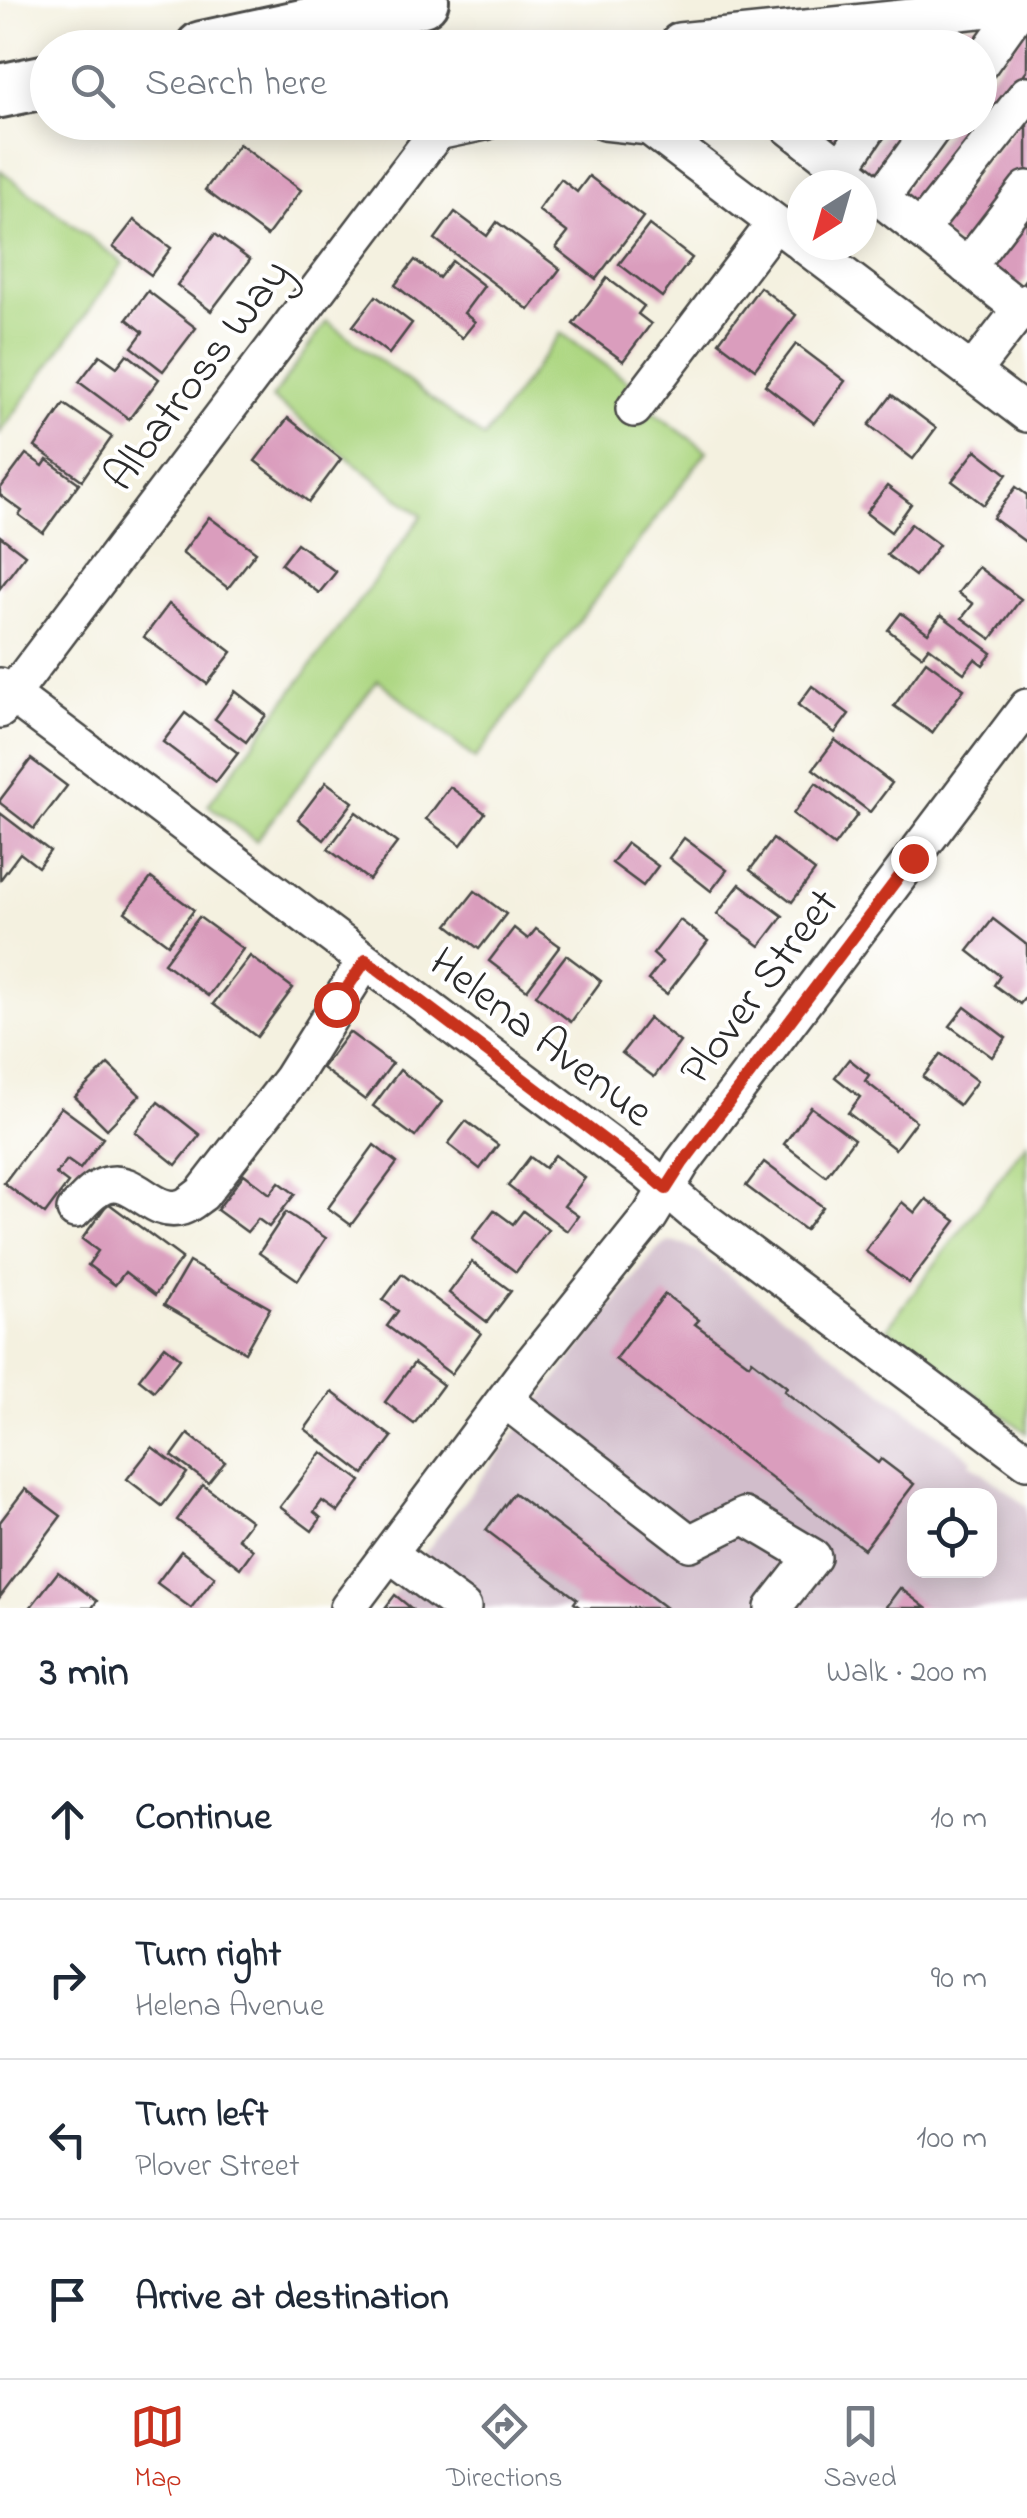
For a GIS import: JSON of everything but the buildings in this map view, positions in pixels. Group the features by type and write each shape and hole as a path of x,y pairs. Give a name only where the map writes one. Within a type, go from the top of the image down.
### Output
{"highway":[{"path":"284,30 422,0"},
{"path":"0,91 30,85"}],"street":[{"path":"889,30 948,13 1025,5"},
{"path":"997,42 1025,5"},
{"path":"936,30 948,13"},
{"path":"997,132 1027,94"},
{"name":"Albatross Way","path":"4,697 431,140"},
{"path":"666,140 787,232"},
{"path":"812,140 841,168 967,267 1024,305 972,372"},
{"path":"841,168 860,140"},
{"path":"880,199 923,140"},
{"path":"920,230 991,140"},
{"path":"967,267 1027,188"},
{"path":"634,409 787,245"},
{"path":"824,260 1027,414"},
{"name":"Helena Avenue","path":"4,697 366,960 645,1171 692,1211 1027,1461"},
{"name":"Plover Street","path":"348,1608 504,1400 650,1216 682,1164 1027,707"},
{"path":"75,1210 108,1184 125,1185 169,1209 183,1207 202,1194 290,1079 366,960"},
{"path":"504,1400 690,1543 744,1516 813,1557 773,1608"},
{"path":"390,1554 463,1608"}],"shaded area":[{"path":"669,1242 698,1252 972,1459 970,1463 1027,1506 1027,1608 383,1608 657,1249"}],"green space":[{"path":"0,170 123,263 0,433"},
{"path":"327,321 484,438 561,333 631,383 615,405 640,424 652,411 707,451 475,759 378,680 256,841 208,805 422,516 272,398"},
{"path":"1027,1142 1027,1433 887,1328"}],"route":[{"path":"336,1004 366,960 666,1189 913,858"}]}
